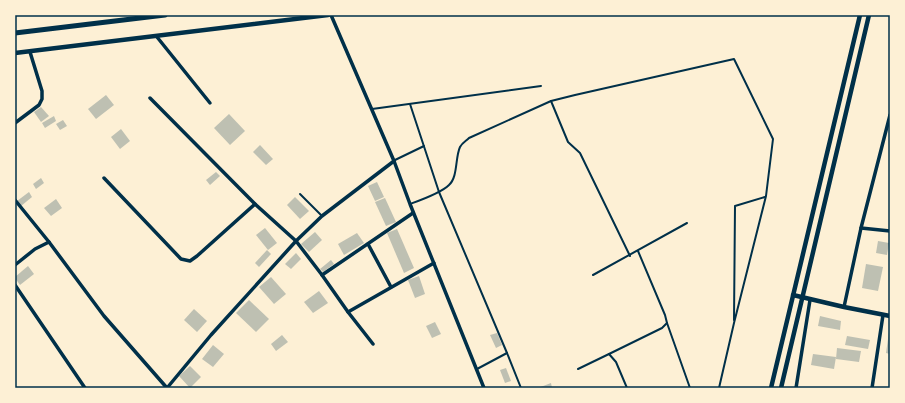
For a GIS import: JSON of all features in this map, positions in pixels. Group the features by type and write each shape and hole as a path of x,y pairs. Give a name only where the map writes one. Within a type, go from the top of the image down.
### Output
{"main road":[{"path":"15,33 165,15"}],"street":[{"path":"15,53 330,15 394,161 413,213 484,388"},
{"path":"771,388 860,15"},
{"path":"781,388 869,15"},
{"path":"157,36 210,103"},
{"path":"15,123 39,105 42,99 42,91 30,52"},
{"path":"150,98 255,204 296,241 373,344"},
{"path":"844,307 861,228 890,115"},
{"path":"15,200 49,242 104,316 167,388 211,335 296,241 322,216 394,161"},
{"path":"104,178 181,259 190,261 255,204"},
{"path":"322,275 413,213"},
{"path":"861,228 890,231"},
{"path":"15,264 35,249 49,242"},
{"path":"368,244 391,287"},
{"path":"348,312 434,263"},
{"path":"15,285 85,388"},
{"path":"793,295 810,300 890,316"},
{"path":"796,388 810,300"},
{"path":"872,388 883,315"}],"lane":[{"path":"410,204 439,192 449,186 453,180 458,153 461,146 469,138 551,101 734,59 774,139 766,196 719,388"},
{"path":"372,109 541,86"},
{"path":"551,101 568,142 580,154 630,256"},
{"path":"410,104 439,192 508,353 521,388"},
{"path":"394,161 424,146"},
{"path":"300,194 322,216"},
{"path":"734,323 735,206 766,196"},
{"path":"593,275 630,256 687,223"},
{"path":"638,251 665,315 690,388"},
{"path":"578,369 658,330 667,323"},
{"path":"476,370 508,353"},
{"path":"609,354 616,362 627,388"}],"building":[{"path":"106,95 114,105 96,119 88,109"},
{"path":"41,107 49,116 41,122 34,112"},
{"path":"229,114 245,131 230,145 214,128"},
{"path":"54,116 56,121 45,128 42,123"},
{"path":"63,120 67,126 60,130 56,124"},
{"path":"121,129 130,141 120,149 111,137"},
{"path":"260,145 273,159 266,165 253,152"},
{"path":"216,172 220,176 210,185 206,180"},
{"path":"41,178 44,183 36,189 33,184"},
{"path":"377,182 384,197 375,201 368,186"},
{"path":"29,192 32,197 21,206 17,201"},
{"path":"295,197 309,211 300,219 287,205"},
{"path":"385,198 396,222 386,226 375,202"},
{"path":"56,199 62,208 51,216 44,208"},
{"path":"265,228 277,243 268,250 256,235"},
{"path":"397,229 414,268 404,273 387,233"},
{"path":"315,232 322,240 309,252 301,244"},
{"path":"357,233 364,243 344,255 338,244"},
{"path":"878,241 889,243 887,255 876,253"},
{"path":"267,250 271,254 259,267 255,263"},
{"path":"296,253 301,259 291,269 285,264"},
{"path":"331,260 334,264 323,272 320,269"},
{"path":"866,264 883,267 878,291 862,288"},
{"path":"28,266 34,274 20,285 15,277"},
{"path":"419,276 425,294 415,298 408,280"},
{"path":"271,277 286,294 274,304 259,287"},
{"path":"319,291 328,303 313,313 304,302"},
{"path":"249,300 269,319 256,332 236,313"},
{"path":"194,309 207,321 197,332 184,320"},
{"path":"820,316 841,321 840,330 818,326"},
{"path":"435,322 441,334 432,338 426,326"},
{"path":"890,332 890,354 886,353"},
{"path":"497,333 502,345 496,348 490,335"},
{"path":"282,335 288,342 276,351 271,344"},
{"path":"847,336 870,340 868,349 845,345"},
{"path":"213,345 224,354 213,367 202,359"},
{"path":"837,348 861,351 859,362 836,359"},
{"path":"813,354 836,357 834,369 811,365"},
{"path":"190,366 201,377 190,388 179,376"},
{"path":"506,368 511,381 505,383 500,370"},
{"path":"551,383 552,388 538,388"}]}
